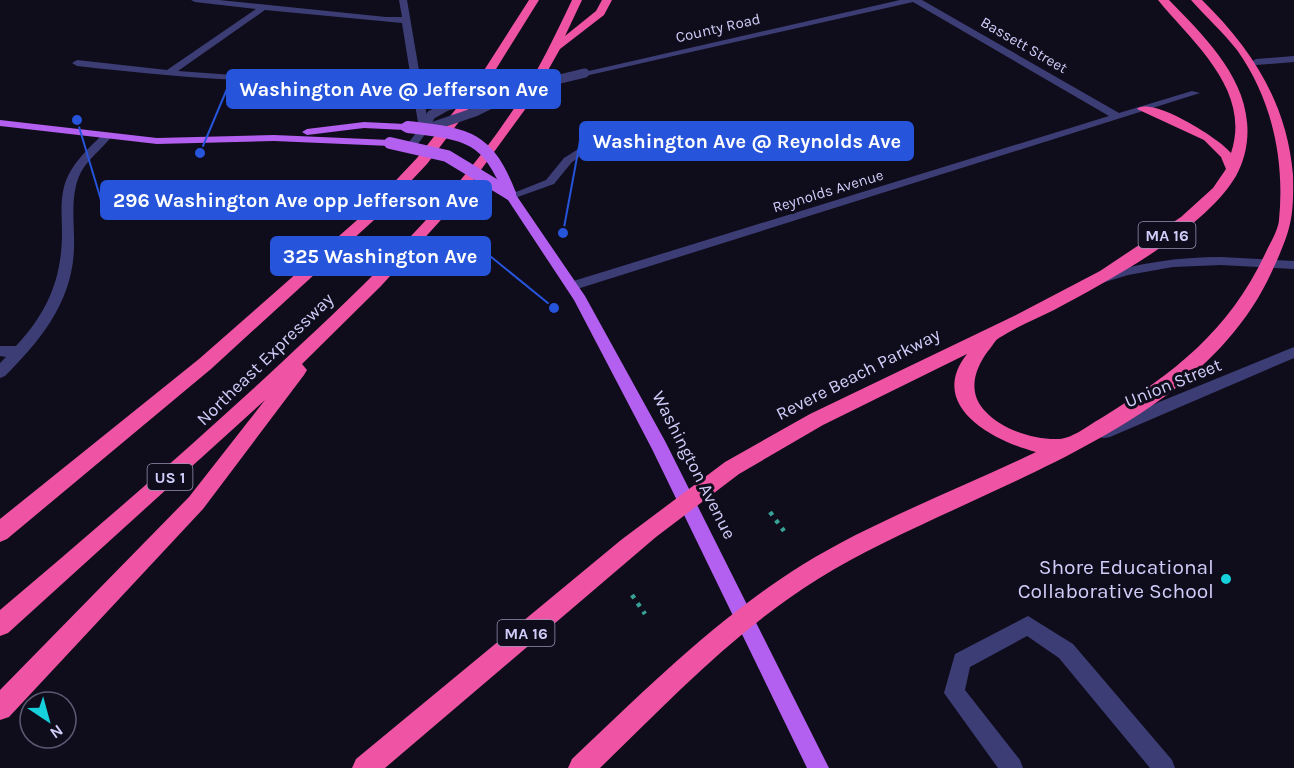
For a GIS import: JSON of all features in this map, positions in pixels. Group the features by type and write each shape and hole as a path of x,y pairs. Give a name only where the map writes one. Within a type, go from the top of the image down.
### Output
{"highway":[{"name":"Northeast Expressway","path":"0,532 205,364 369,217 422,161 479,88 534,0"},
{"name":"Northeast Expressway","path":"0,625 206,444 334,323 420,237 473,177 511,124 554,51 577,0"},
{"path":"554,51 600,13 607,0"},
{"name":"Revere Beach Parkway","path":"365,768 611,562 734,467 771,445 1090,284 1145,250 1194,213 1218,191 1233,169 1241,134 1240,112 1233,90 1210,51 1163,0"},
{"path":"581,768 744,617 834,558 1066,447 1142,402 1215,341 1244,308 1270,263 1283,233 1293,197 1294,155 1287,120 1273,86 1256,62 1196,0"},
{"path":"1143,109 1213,141 1228,156 1233,169"},
{"path":"0,708 196,503 334,323"},
{"path":"1000,330 984,345 966,369 963,385 968,403 988,426 1010,438 1035,446 1066,447"}],"main road":[{"name":"Washington Avenue","path":"0,123 106,137 170,141 274,138 390,143 411,146 454,159 511,195"},
{"name":"Washington Avenue","path":"274,138 344,126 405,127 456,134 483,146 500,168 511,195 572,286 688,501 818,768"}],"street":[{"path":"195,0 386,20 405,20"},
{"path":"403,0 424,129 411,146"},
{"name":"County Road","path":"424,129 431,115 447,106 910,0"},
{"name":"Bassett Street","path":"916,0 1118,117"},
{"path":"169,73 264,7"},
{"path":"1256,62 1294,59"},
{"path":"77,63 247,79 305,77"},
{"name":"County Road","path":"424,129 475,112 532,86"},
{"name":"Reynolds Avenue","path":"572,286 1195,93"},
{"path":"0,372 20,352 47,317 65,276 70,179 82,160 106,137"},
{"path":"511,195 550,182 568,160 594,142"},
{"path":"1090,284 1133,269 1166,262 1198,259 1294,265"},
{"path":"0,351 20,352"},
{"name":"Union Street","path":"1066,447 1232,380 1294,352"},
{"path":"1012,768 954,693 962,661 1028,625 1066,651 1164,768"}],"path":[{"path":"770,512 784,531"},
{"path":"632,595 645,615"}],"place":[{"name":"296 Washington Ave opp Jefferson Ave","path":"77,120"},
{"name":"Washington Ave @ Jefferson Ave","path":"200,153"},
{"name":"Washington Ave @ Reynolds Ave","path":"563,233"},
{"name":"325 Washington Ave","path":"554,308"},
{"name":"Shore Educational Collaborative School","path":"1226,579"}]}
